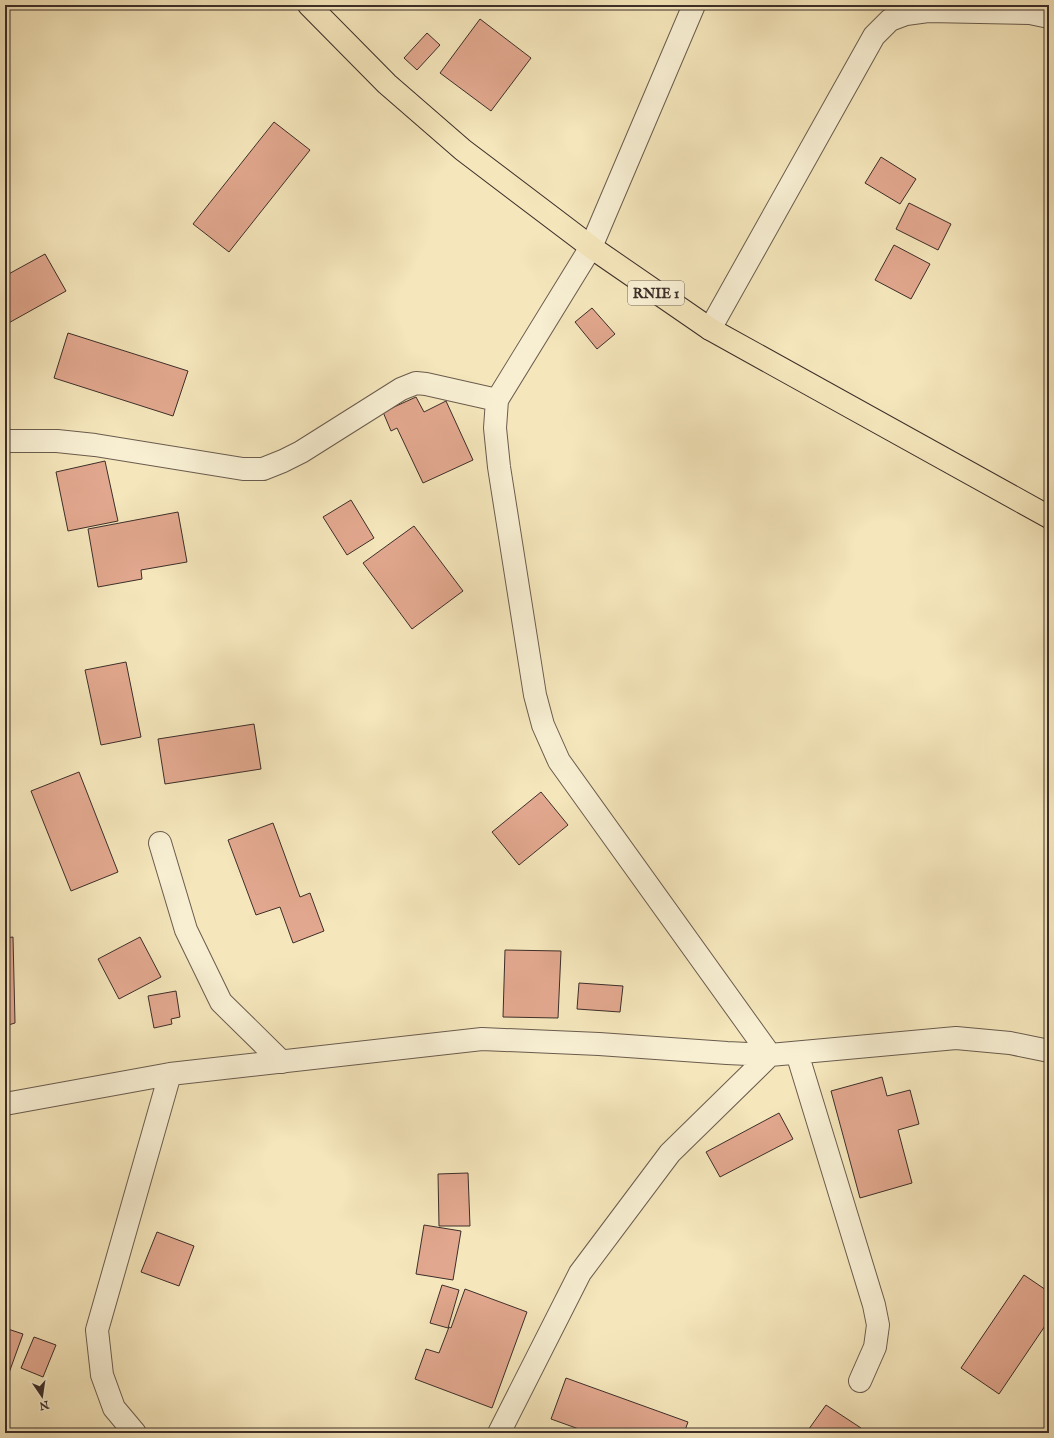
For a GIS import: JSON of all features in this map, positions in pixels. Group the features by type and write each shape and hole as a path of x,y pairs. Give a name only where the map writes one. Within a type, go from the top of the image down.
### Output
{"highway":[{"name":"RNIE 1","path":"309,5 388,84 463,150 591,248 710,329 1049,517"}],"street":[{"path":"694,5 591,248 497,400 495,428 499,467 536,695 543,725 559,761 770,1055"},
{"path":"710,329 874,36 890,20 906,14 928,11 1030,13 1049,17"},
{"path":"5,441 57,441 95,445 243,470 263,468 301,452 401,389 416,383 497,400"},
{"path":"160,843 186,930 221,1002 282,1062"},
{"path":"5,1104 170,1074 482,1039 599,1044 770,1055 956,1038 1010,1043 1049,1051"},
{"path":"797,1053 874,1305 878,1325 874,1347 860,1381"},
{"path":"499,1433 580,1274 670,1153 770,1055"},
{"path":"135,1433 114,1408 104,1382 97,1330 170,1074"}],"building":[{"path":"480,19 531,58 491,111 440,73"},
{"path":"427,33 440,45 417,70 404,58"},
{"path":"274,122 310,150 229,252 193,224"},
{"path":"881,157 916,179 900,204 865,183"},
{"path":"909,203 951,224 938,250 896,229"},
{"path":"894,245 930,264 911,299 875,280"},
{"path":"45,254 66,291 5,325 5,276"},
{"path":"592,308 615,334 597,349 575,322"},
{"path":"68,333 188,371 173,416 54,378"},
{"path":"416,397 424,412 446,401 473,460 423,483 397,428 391,431 383,412"},
{"path":"105,461 118,521 68,531 56,472"},
{"path":"351,500 374,538 347,555 323,517"},
{"path":"178,512 187,562 141,570 142,579 98,587 88,529"},
{"path":"414,526 463,591 412,629 363,563"},
{"path":"126,662 141,737 101,745 85,670"},
{"path":"254,724 261,769 165,784 158,739"},
{"path":"79,772 118,872 71,891 31,791"},
{"path":"541,792 568,825 519,865 492,832"},
{"path":"273,823 300,897 310,893 324,931 293,943 280,907 256,915 228,840"},
{"path":"13,937 15,1023 5,1026 5,938"},
{"path":"140,937 161,977 119,999 98,959"},
{"path":"505,950 561,951 558,1018 503,1017"},
{"path":"579,983 623,986 620,1012 577,1009"},
{"path":"176,991 180,1017 171,1019 172,1024 154,1028 148,996"},
{"path":"882,1077 887,1096 910,1090 919,1124 898,1130 912,1183 860,1198 831,1091"},
{"path":"779,1113 793,1139 720,1177 706,1152"},
{"path":"468,1173 470,1226 439,1226 438,1174"},
{"path":"424,1225 461,1231 453,1280 416,1274"},
{"path":"157,1232 194,1246 179,1286 141,1272"},
{"path":"1024,1275 1049,1292 1049,1320 999,1394 961,1368"},
{"path":"442,1285 459,1290 448,1328 430,1323"},
{"path":"465,1289 527,1312 492,1408 415,1379 426,1349 439,1353 449,1327 451,1328"},
{"path":"5,1328 23,1334 5,1384"},
{"path":"34,1337 56,1345 43,1377 21,1368"},
{"path":"566,1378 688,1422 684,1433 590,1433 551,1419"},
{"path":"826,1405 861,1428 857,1433 806,1433"}]}
